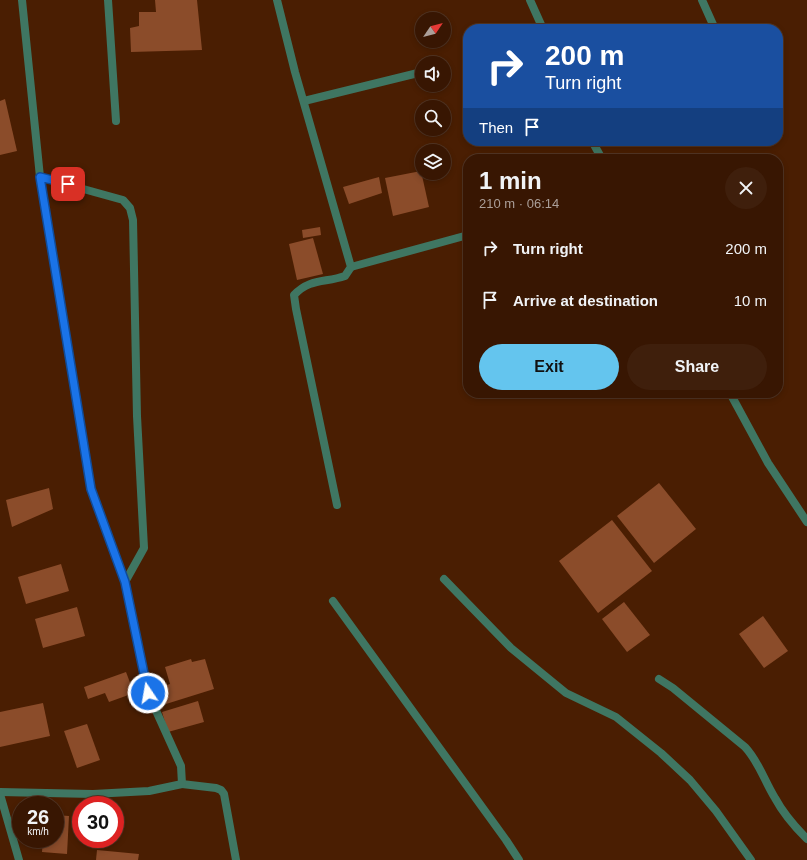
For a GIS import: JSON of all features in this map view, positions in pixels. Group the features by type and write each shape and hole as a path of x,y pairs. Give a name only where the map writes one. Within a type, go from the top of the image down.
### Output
{"street":[{"path":"22,0 40,177 91,489 125,582 148,693 181,766 182,784"},
{"path":"108,0 116,122"},
{"path":"277,0 351,267"},
{"path":"530,0 541,24"},
{"path":"702,0 713,24"},
{"path":"304,101 415,74"},
{"path":"40,177 123,200 130,208 133,220 137,416 144,548 125,582"},
{"path":"337,505 294,295 302,287 345,276 351,267 463,236"},
{"path":"733,398 768,463 807,522"},
{"path":"444,579 512,648 566,694 616,717 661,753 690,780 716,811 750,860"},
{"path":"332,601 501,833 519,860"},
{"path":"659,679 740,743 753,756 775,798 796,828 807,839"},
{"path":"19,860 0,793 93,794 150,791 182,784 216,788 221,790 224,794 236,860"}],"building":[{"path":"155,0 197,0 202,50 131,52 130,28 139,26 139,12 156,12"},
{"path":"5,99 17,151 0,155 0,101"},
{"path":"415,172 415,180 423,180 429,207 393,216 385,178"},
{"path":"379,177 382,193 349,204 343,187"},
{"path":"320,227 321,235 303,238 302,230"},
{"path":"313,238 323,274 297,280 289,244"},
{"path":"659,483 696,529 654,563 617,516"},
{"path":"49,488 53,509 12,527 6,500"},
{"path":"612,520 652,571 598,613 559,561"},
{"path":"61,564 69,591 26,604 18,577"},
{"path":"624,602 650,635 627,652 602,619"},
{"path":"77,607 85,636 43,648 35,619"},
{"path":"763,616 788,651 764,668 739,634"},
{"path":"191,659 192,662 205,659 214,689 166,704 161,687 170,684 165,667"},
{"path":"126,672 134,693 109,702 105,693 88,699 84,687"},
{"path":"198,701 204,722 168,732 162,712"},
{"path":"43,703 50,736 0,747 0,712"},
{"path":"87,724 100,760 77,768 64,731"},
{"path":"64,816 69,816 67,854 42,852 42,848 64,848"},
{"path":"97,850 139,854 138,860 96,860"}],"route":[{"path":"68,184 40,177 91,489 125,582 148,693"}]}
